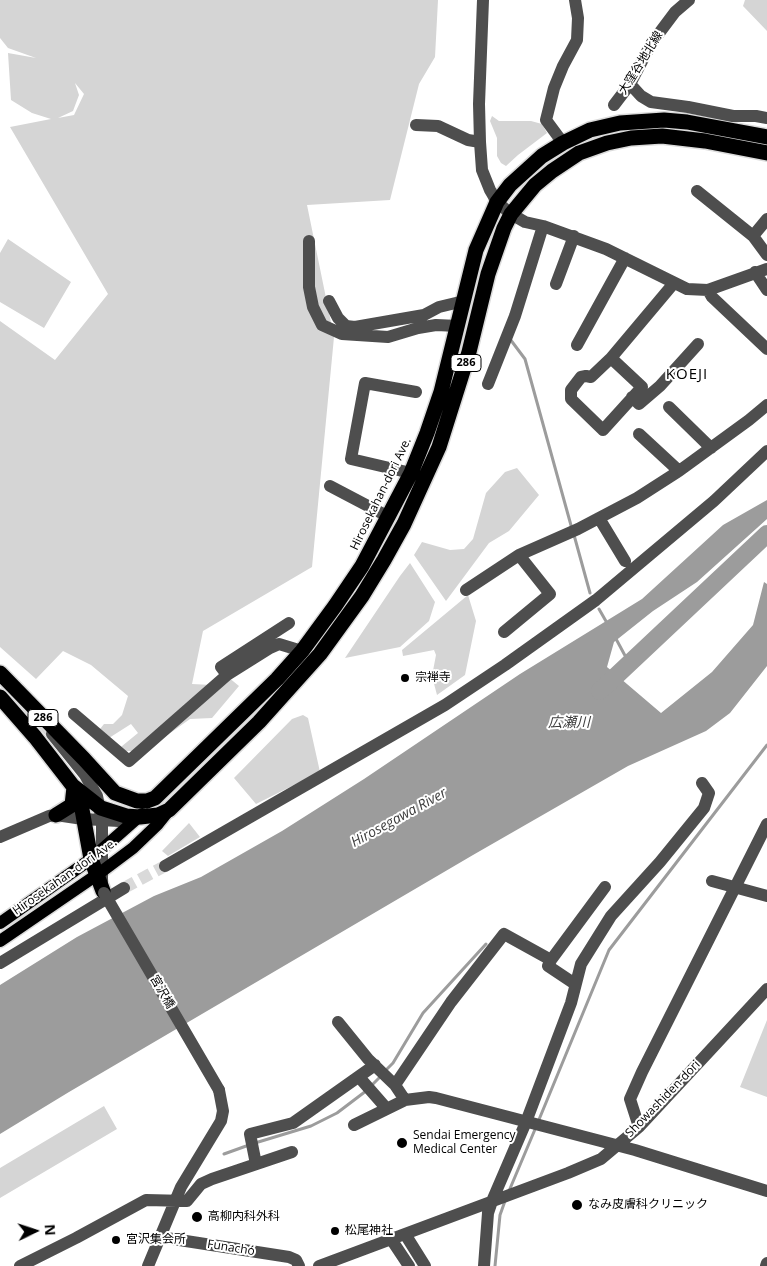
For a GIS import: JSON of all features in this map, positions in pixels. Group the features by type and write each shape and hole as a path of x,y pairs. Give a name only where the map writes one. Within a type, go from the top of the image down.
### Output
{"highway":[{"name":"Hirosekahan-dori Ave.","path":"155,798 277,679 302,650 356,574 389,517 411,473 441,392 476,250 498,202 518,177 542,156 563,143 590,130 620,124 664,120 767,137"},
{"name":"Hirosekahan-dori Ave.","path":"169,810 259,722 320,654 362,596 384,560 404,524 439,447 469,352 495,251 511,214 535,185 552,170 579,153 607,143 631,138 662,136 705,140 767,153"},
{"name":"286","path":"0,673 115,793 137,801 147,801 155,798"},
{"name":"286","path":"0,697 32,732 74,786 101,814 140,817 158,815 169,810"},
{"path":"56,815 72,805 74,786"},
{"path":"74,786 83,819 96,854 99,874 112,890"}],"main road":[{"name":"Hirosekahan-dori Ave.","path":"0,923 96,854 140,817 155,798"},
{"name":"Hirosekahan-dori Ave.","path":"0,940 99,874 133,848 169,810"}],"street":[{"path":"483,0 479,104 482,170 490,190 498,202 511,214 525,222 574,236 625,258 687,289 708,290 761,271"},
{"path":"563,143 546,120 554,88 577,40 578,18 575,0"},
{"name":"大窪谷地北線","path":"614,105 630,84 651,44 676,12 689,0"},
{"path":"630,84 641,96 651,102 733,116 767,118"},
{"path":"416,125 438,126 468,140 480,142"},
{"path":"697,191 753,236 767,255"},
{"path":"753,236 767,219"},
{"path":"488,384 515,316 543,226"},
{"path":"556,284 574,236"},
{"path":"309,241 309,287 312,307 322,325 342,334 388,337 436,325 458,326"},
{"path":"577,345 625,258"},
{"path":"761,271 759,281 767,290"},
{"path":"611,358 642,387 603,430 571,399 571,390 581,377 591,378 611,358 674,283"},
{"path":"708,290 712,297 767,349"},
{"path":"329,301 338,318 346,326 355,327 424,315 439,307 464,301"},
{"path":"632,397 639,404 660,386 698,344"},
{"path":"411,473 351,459 365,383 416,392"},
{"path":"466,590 520,555 575,530 637,498 679,472 767,405"},
{"path":"669,406 711,448"},
{"path":"639,434 679,472"},
{"path":"165,866 445,705 505,665 596,600 714,501 767,451"},
{"path":"330,486 389,517"},
{"path":"599,518 625,561"},
{"path":"504,632 550,594 520,555"},
{"path":"227,675 222,667 288,623"},
{"path":"74,714 129,761 227,675 270,648 280,644 302,650"},
{"path":"48,723 52,736 94,788 101,814 96,854"},
{"path":"484,1266 488,1213 496,1200 529,1123 571,1003 581,964 612,916 660,862 704,808 709,793 702,783"},
{"path":"0,837 49,816 56,815 83,819 101,814"},
{"path":"639,1127 630,1099 677,1001 767,824"},
{"path":"712,881 767,896"},
{"path":"575,984 548,966 605,887"},
{"path":"0,963 112,890"},
{"name":"宮沢橋","path":"112,890 219,1090 223,1111 221,1122 174,1201"},
{"path":"392,1082 504,934 551,960"},
{"name":"Showashiden-dori","path":"496,1200 601,1159 618,1146 639,1127 767,989"},
{"path":"338,1022 406,1100"},
{"path":"255,1160 250,1134 293,1123 367,1086 377,1068"},
{"path":"367,1086 387,1109"},
{"path":"354,1125 406,1100 436,1098 618,1146 767,1192"},
{"path":"20,1266 146,1200 187,1201 200,1184 255,1160 292,1152"},
{"path":"319,1266 496,1200"},
{"path":"148,1266 174,1201"},
{"path":"404,1234 426,1266"},
{"name":"Funachó","path":"160,1237 289,1257 296,1260 298,1266"},
{"path":"391,1239 409,1266"}],"shaded area":[{"path":"0,0 438,0 435,57 419,84 390,200 307,205 334,337 312,567 203,631 192,684 212,685 228,677 239,686 212,718 190,719 145,751 116,751 138,733 131,724 109,738 100,729 104,724 113,724 122,715 128,696 91,665 63,651 36,679 0,647 0,321 55,360 108,294 10,127 51,119 32,113 11,100 8,53 36,58 8,48 0,38","holes":["75,83 84,94 74,115 58,118 73,111 79,95"]},
{"path":"745,0 767,0 767,31 743,6"},
{"path":"492,116 499,121 531,121 542,124 547,133 506,166 501,163 497,156 497,138 490,121"},
{"path":"8,239 71,282 44,328 0,302 0,253"},
{"path":"517,468 539,495 509,531 489,543 446,601 414,555 422,542 450,550 464,549 473,539 486,493 505,472"},
{"path":"410,563 435,602 429,621 400,647 345,658 400,576"},
{"path":"468,595 476,621 465,675 437,695 432,676 436,655 434,650 403,656 402,650"},
{"path":"0,683 36,721 76,768 0,686"},
{"path":"303,715 308,718 320,772 256,804 234,778 292,719"},
{"path":"189,823 200,837 168,856 162,851"},
{"path":"767,1020 767,1097 740,1087"},
{"path":"104,1106 117,1129 0,1198 0,1168"}],"water":[{"name":"広瀬川","path":"767,500 767,519 697,582 653,611 614,642 607,667 661,713 712,672 753,625 764,582 767,584 767,666 730,713 706,731 628,766 473,855 0,1134 0,985 77,937 154,896 201,877 282,831 364,779 520,674 642,599 723,525"}],"waterway":[{"path":"510,339 525,359 572,529"},
{"name":"Hirosegawa River","path":"600,691 767,534"},
{"path":"574,535 590,593"},
{"path":"599,609 607,623"},
{"path":"615,637 629,663"},
{"path":"538,1122 609,950 767,745"},
{"path":"386,1070 393,1063 423,1013 486,944"},
{"path":"370,1087 382,1075"},
{"path":"255,1143 311,1126 337,1113 366,1091"},
{"path":"509,1191 536,1127"},
{"path":"224,1154 249,1145"},
{"path":"495,1266 500,1215 505,1201"}],"tunnel":[{"path":"124,888 165,866"}],"place":[{"name":"宗禅寺","path":"405,678"},
{"name":"Sendai Emergency Medical Center","path":"402,1143"},
{"name":"なみ皮膚科クリニック","path":"577,1205"},
{"name":"高柳内科外科","path":"197,1217"},
{"name":"松尾神社","path":"335,1231"},
{"name":"宮沢集会所","path":"116,1240"}],"district":[{"name":"KOEJI","path":"687,375"}]}
